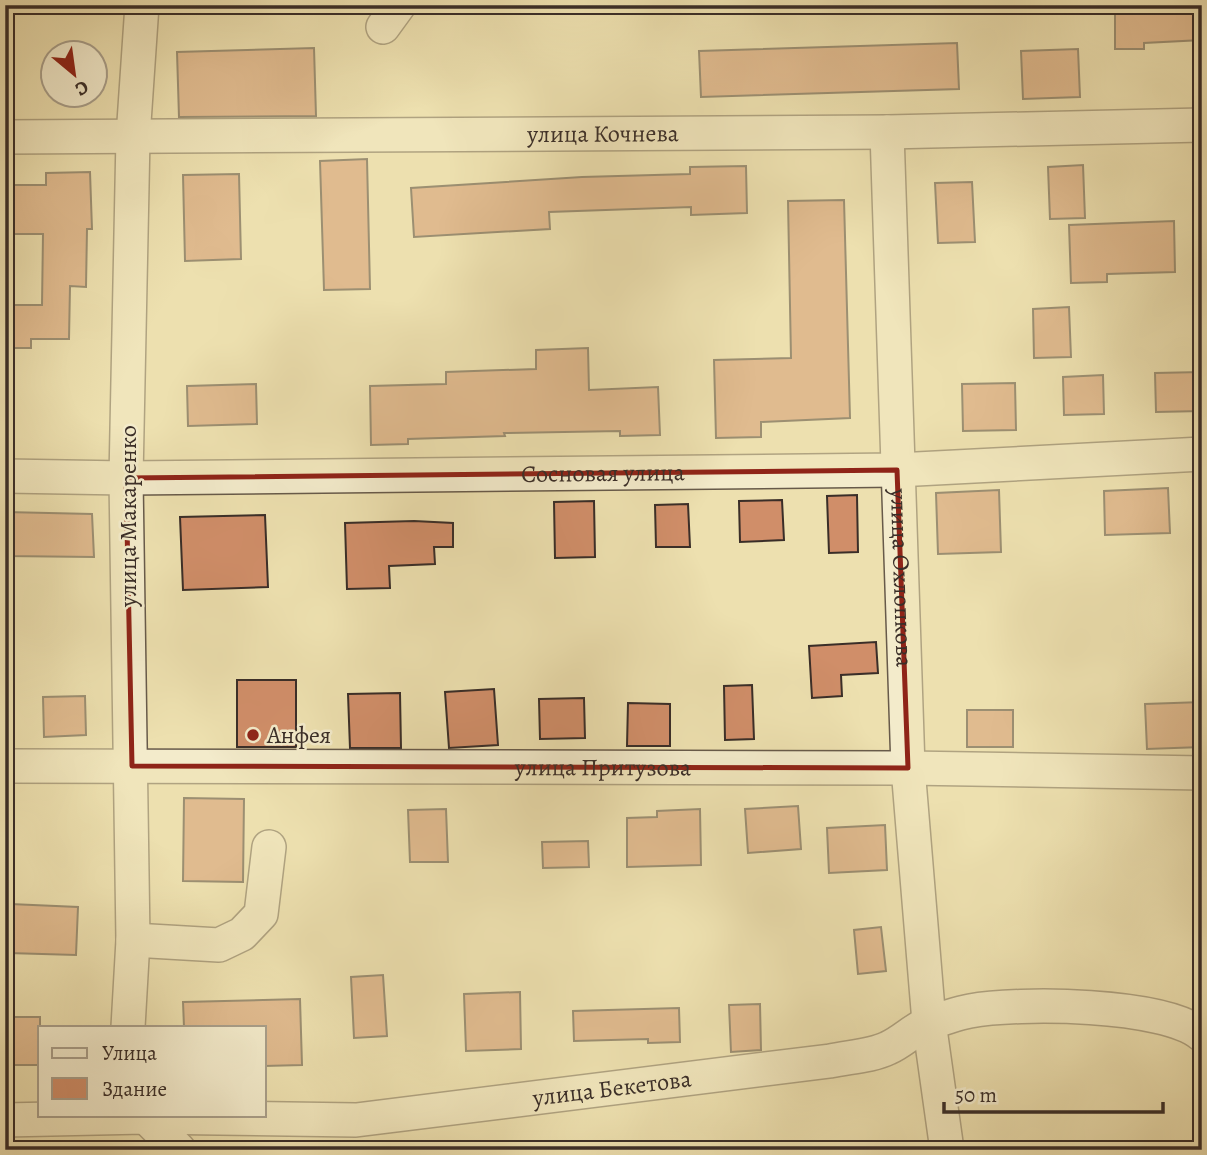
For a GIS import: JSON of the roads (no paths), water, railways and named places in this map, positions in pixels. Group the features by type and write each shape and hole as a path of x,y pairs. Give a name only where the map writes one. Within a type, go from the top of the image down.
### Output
{"street":[{"name":"улица Макаренко","path":"128,1026 133,940 126,478 133,137 142,5"},
{"name":"улица Кочнева","path":"5,137 887,132 1202,125"},
{"name":"улица Охлопкова","path":"887,132 908,768 929,1022 947,1150"},
{"name":"Сосновая улица","path":"5,476 126,478 897,470 1202,454"},
{"name":"улица Притузова","path":"5,766 908,768 1202,773"},
{"path":"133,940 219,945 242,934 261,914 269,847"},
{"name":"улица Бекетова","path":"5,1120 144,1116 356,1120 830,1060 886,1050 929,1022 971,1011 1045,1007 1110,1010 1160,1017 1194,1028 1202,1035"},
{"path":"144,1116 179,1150"}],"place":[{"name":"Анфея","path":"253,735"}]}
